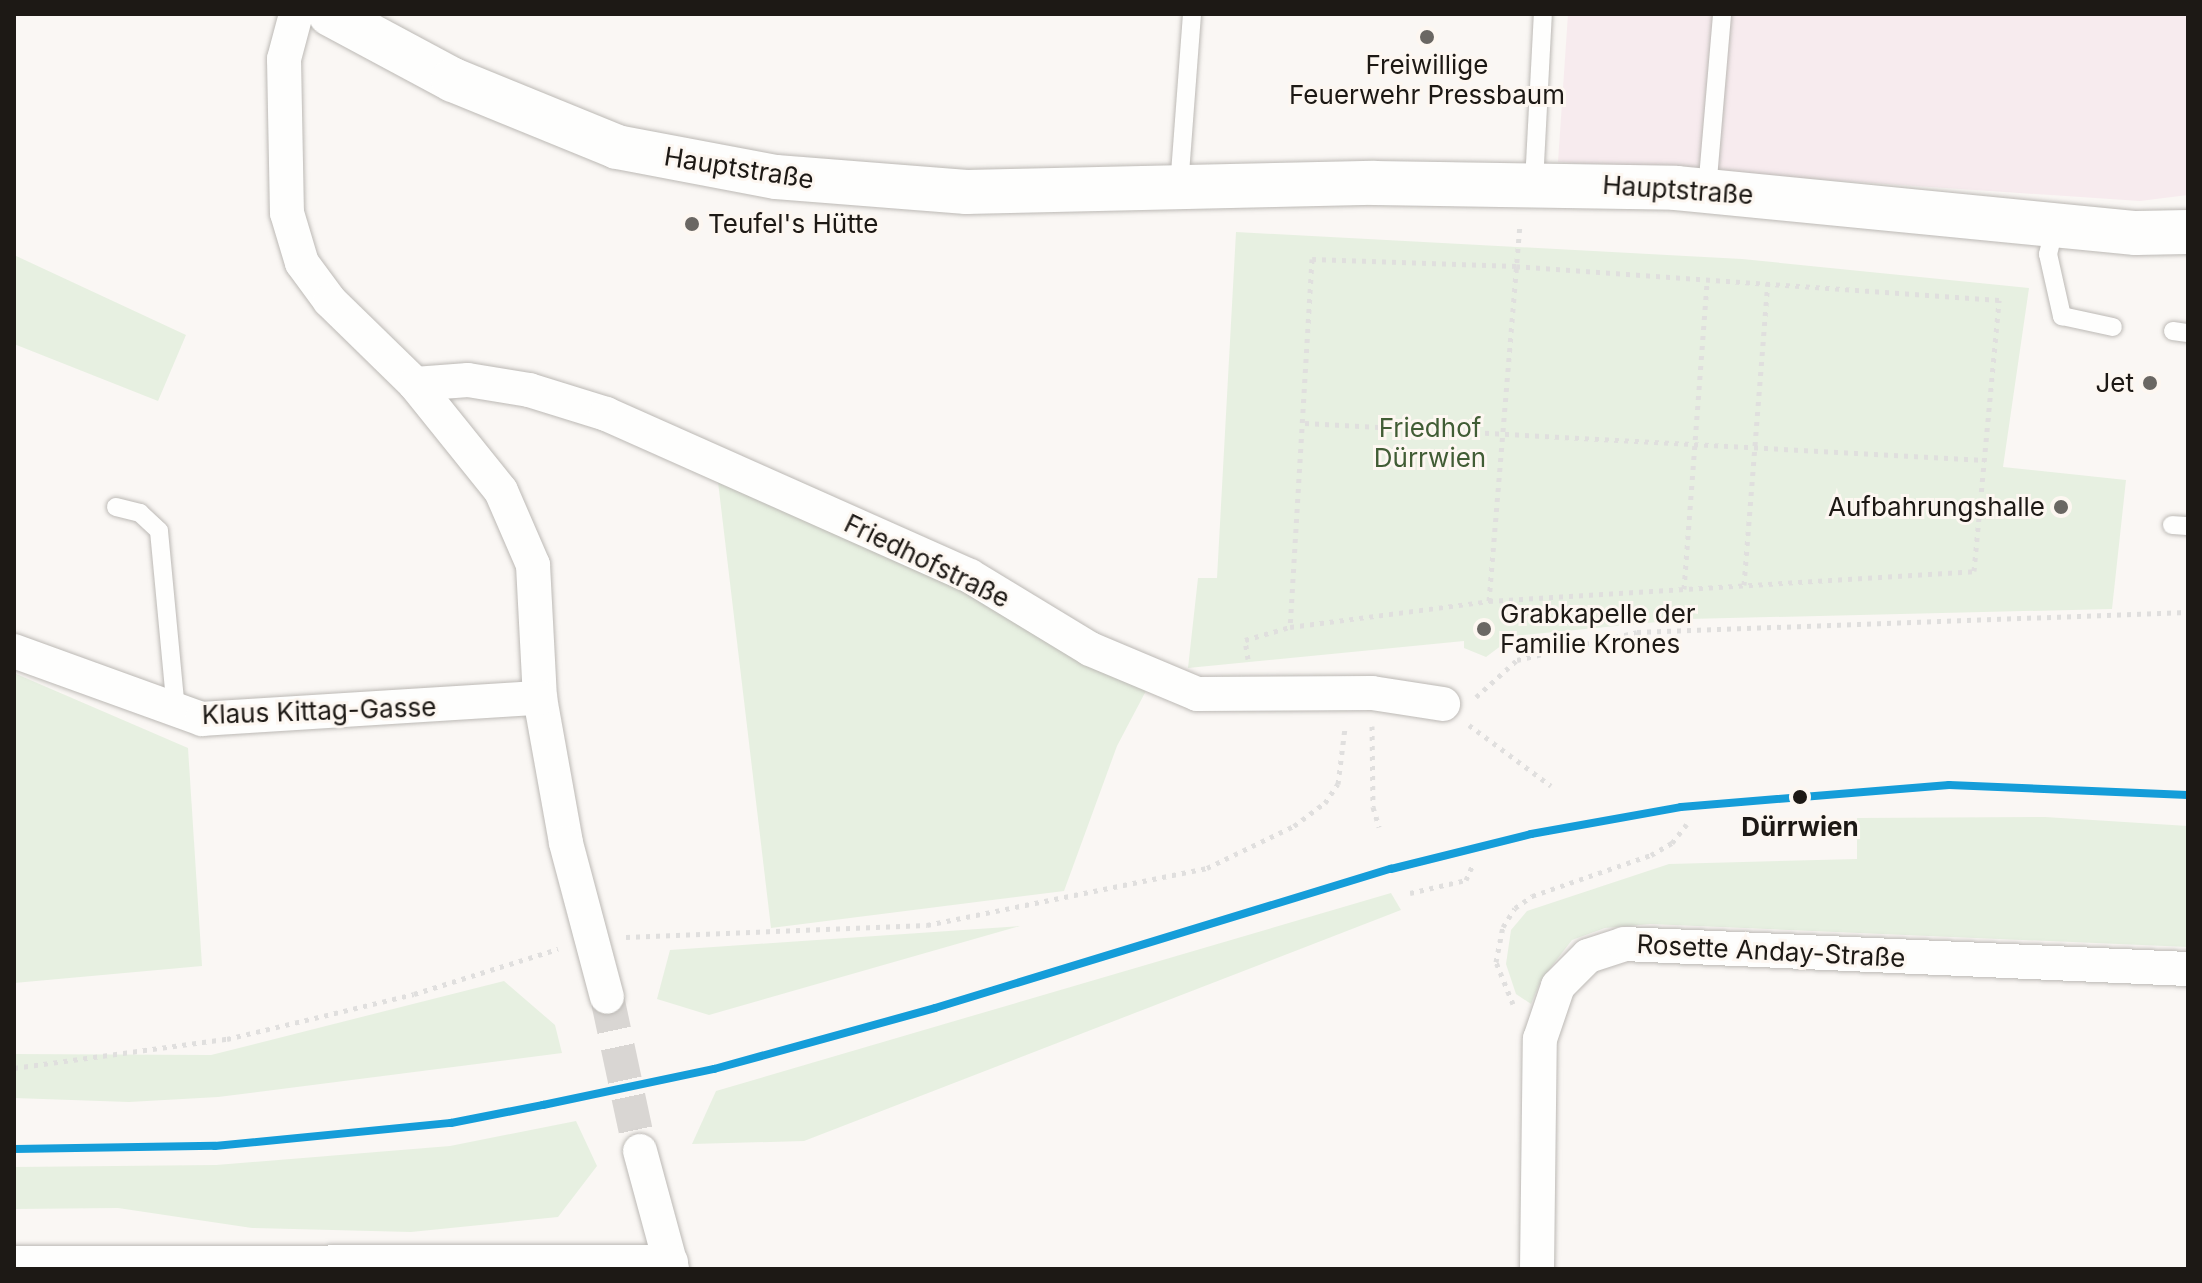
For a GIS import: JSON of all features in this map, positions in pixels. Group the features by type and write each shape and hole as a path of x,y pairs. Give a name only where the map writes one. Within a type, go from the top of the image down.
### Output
{"main road":[{"name":"Hauptstraße","path":"330,14 453,80 617,147 776,177 935,190 1178,190 1527,202 1707,190 2056,223 2184,231"}],"street":[{"path":"296,14 284,59 287,213 302,263 330,301 415,384 501,491 533,565 540,698 566,843 607,997"},
{"name":"Friedhofstraße","path":"415,384 468,380 529,390 606,414 970,576 1090,649 1197,694 1372,693 1443,704"},
{"name":"Klaus Kittag-Gasse","path":"14,651 177,713 255,719 540,698"},
{"name":"Rosette Anday-Straße","path":"1537,1269 1540,1039 1558,986 1588,956 1624,944 2188,969"},
{"path":"14,1263 672,1266 640,1151"}],"lane":[{"path":"1178,190 1192,14"},
{"path":"1527,202 1543,14"},
{"path":"1707,190 1722,14"},
{"path":"2056,223 2048,254 2062,316 2113,327"},
{"path":"116,507 140,513 159,531 177,713"}],"path":[{"path":"1489,601 1516,266 1527,202"},
{"path":"1251,695 1245,640 1290,627 1489,601 1974,571 1999,300 1516,266 1312,259 1305,423 1290,627"},
{"path":"1684,589 1699,441 1707,281"},
{"path":"1744,585 1768,283"},
{"path":"1305,423 1501,437 1699,441 1985,460"},
{"path":"1443,704 1482,696 1517,660 1542,651 1637,632 2188,612"},
{"path":"1372,693 1373,807 1379,827"},
{"path":"14,1068 227,1039 414,994 593,937 927,925 1207,868 1294,826 1325,803 1338,784 1345,726 1372,693"},
{"path":"1443,704 1551,786"},
{"path":"1540,1039 1523,1024 1496,962 1503,927 1515,908 1532,896 1651,855 1672,843 1687,824"},
{"path":"1410,893 1466,880 1473,864"}],"shaded area":[{"path":"1568,14 2188,14 2188,195 2140,201 1558,162"}],"green space":[{"name":"Friedhof Dürrwien","path":"1236,232 1742,259 2029,288 2003,467 2126,480 2112,609 1688,619 1514,636 1486,657 1464,648 1464,641 1188,668 1198,578 1217,578"},
{"path":"14,255 186,335 158,401 14,344"},
{"path":"716,465 970,576 1148,687 1117,746 1064,891 771,928"},
{"path":"14,673 188,748 202,966 14,983"},
{"path":"2045,817 2188,826 2188,947 1650,924 1605,928 1572,940 1541,980 1531,1004 1516,994 1506,964 1511,930 1527,911 1669,864 1857,859 1857,818"},
{"path":"1391,893 1401,910 804,1141 692,1144 716,1091"},
{"path":"1020,926 709,1015 657,999 670,950"},
{"path":"504,981 555,1025 562,1053 218,1097 129,1102 14,1098 14,1054 211,1055"},
{"path":"576,1121 597,1166 558,1217 411,1232 252,1228 118,1208 14,1209 14,1167 216,1165 450,1146"}],"tunnel":[{"path":"607,997 640,1151"}],"transit line":[{"path":"14,1149 215,1146 451,1123 543,1105 714,1069 935,1008 1391,869 1531,834 1681,807 1949,785 2188,795"}],"place":[{"name":"Freiwillige Feuerwehr Pressbaum","path":"1427,37"},
{"name":"Teufel's Hütte","path":"692,224"},
{"name":"Jet","path":"2150,383"},
{"name":"Aufbahrungshalle","path":"2061,507"},
{"name":"Grabkapelle der Familie Krones","path":"1484,629"},
{"name":"Dürrwien","path":"1800,797"}]}
